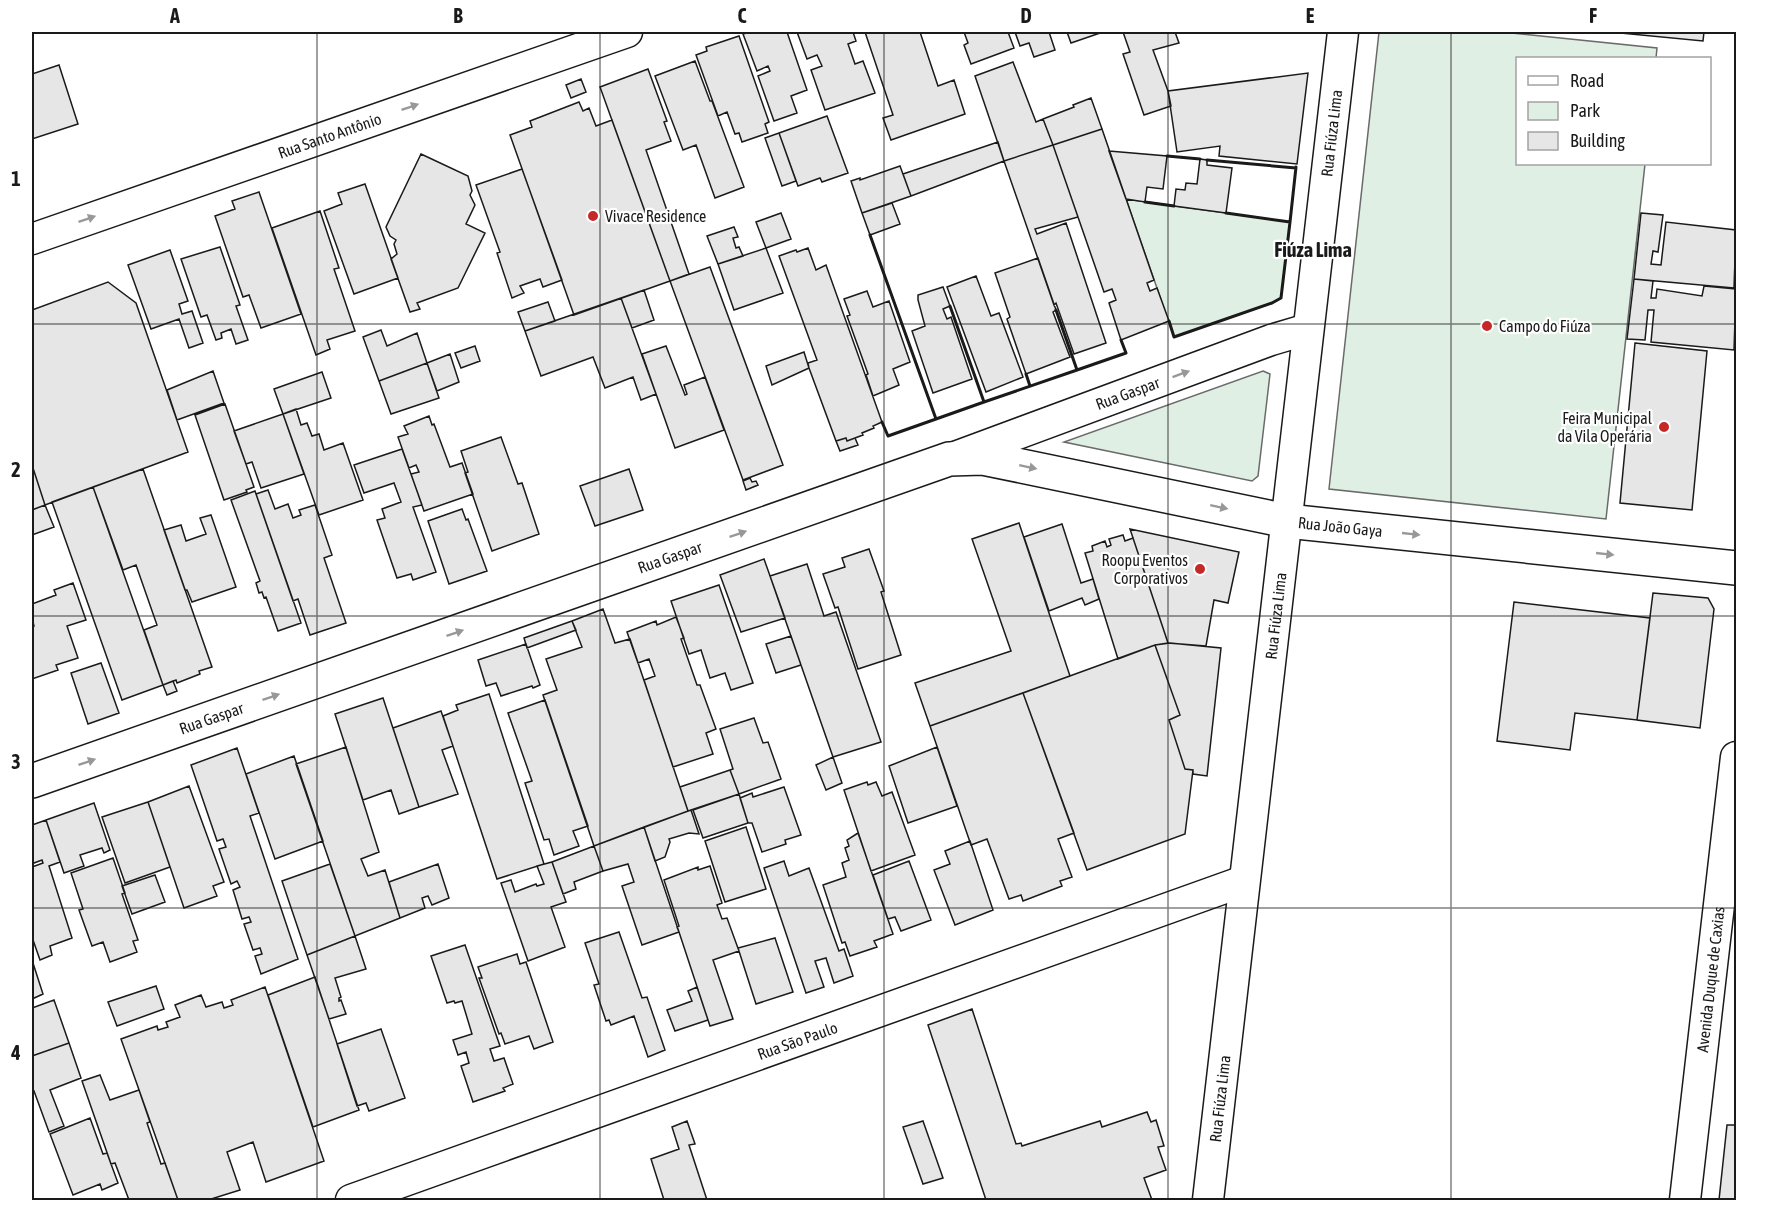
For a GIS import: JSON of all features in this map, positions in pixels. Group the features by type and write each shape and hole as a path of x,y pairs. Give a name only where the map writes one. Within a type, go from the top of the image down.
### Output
{"main road":[{"name":"Rua João Gaya","path":"949,459 983,458 1287,521 1737,568"},
{"name":"Rua Gaspar","path":"32,781 949,459"}],"street":[{"name":"Rua Santo Antônio","path":"32,238 627,32"},
{"name":"Rua Fiúza Lima","path":"1208,1200 1343,32"},
{"name":"Rua Gaspar","path":"949,459 1271,340 1308,329"},
{"name":"Avenida Duque de Caxias","path":"1685,1200 1737,757"},
{"name":"Rua São Paulo","path":"351,1200 1244,881"}],"green space":[{"name":"Campo do Fiúza","path":"1379,32 1502,32 1657,48 1656,57 1516,57 1516,165 1645,165 1606,519 1329,489"},
{"path":"1126,199 1290,222 1281,298 1174,337"},
{"path":"1263,371 1270,374 1258,476 1252,481 1064,442"}],"building":[{"path":"787,32 807,90 791,96 797,113 774,121 758,76 770,71 768,66 757,71 743,34"},
{"path":"797,32 853,32 856,41 848,44 855,64 863,61 875,93 825,110 811,70 822,66 817,55 807,59"},
{"path":"865,32 920,32 938,86 954,80 965,114 891,140 883,118 893,115"},
{"path":"964,32 1008,32 1014,48 971,64 964,45 968,43"},
{"path":"1015,32 1049,32 1055,50 1034,57 1029,43 1020,46"},
{"path":"1067,32 1103,32 1071,43"},
{"path":"1123,32 1175,32 1179,43 1153,50 1171,106 1144,115 1123,54 1130,52"},
{"path":"1610,32 1704,32 1703,41"},
{"path":"739,36 769,122 765,124 768,133 742,142 739,133 735,134 727,112 718,116 696,55 707,51 706,47"},
{"path":"695,61 744,187 715,198 696,145 683,150 655,76"},
{"path":"1013,62 1036,122 1043,119 1053,145 1004,161 975,76"},
{"path":"59,65 78,124 32,139 32,74"},
{"path":"648,69 667,121 664,122 671,141 646,150 689,274 670,281 600,87"},
{"path":"1308,73 1297,164 1219,156 1220,146 1177,152 1168,91"},
{"path":"581,79 586,92 571,98 566,85"},
{"path":"1091,98 1102,129 1053,145 1043,119"},
{"name":"Vivace Residence","path":"579,102 583,111 589,108 596,126 612,120 670,281 574,315 510,135 532,127 530,121"},
{"path":"827,116 848,173 822,182 820,178 798,186 779,133"},
{"path":"1102,129 1154,280 1147,283 1150,291 1157,288 1169,321 1121,340 1109,303 1116,300 1112,289 1104,292 1053,145"},
{"path":"779,133 796,181 782,186 765,138"},
{"path":"998,142 1004,161 911,196 903,174"},
{"path":"1053,145 1078,217 1035,229 1037,234 1066,223 1106,343 1074,354 1056,303 1054,305 1004,161"},
{"path":"1109,151 1167,156 1163,189 1147,187 1145,202 1126,199"},
{"path":"421,154 468,176 472,191 470,195 475,205 466,224 485,233 458,288 417,303 420,309 410,312 391,259 397,254 394,244 396,240 390,236 386,227"},
{"path":"1200,159 1207,160 1207,165 1232,168 1226,213 1174,206 1176,189 1185,190 1186,183 1197,184"},
{"path":"900,166 911,196 862,213 851,181"},
{"path":"522,169 562,280 543,287 540,279 520,286 524,293 512,298 497,253 500,252 476,185"},
{"path":"365,184 398,278 354,294 324,211 342,204 338,193"},
{"path":"259,192 301,314 261,328 249,295 243,297 215,216 235,209 232,201"},
{"path":"892,203 900,224 870,235 862,213"},
{"path":"320,211 339,268 334,269 355,331 327,340 330,349 316,355 272,228"},
{"path":"781,213 791,239 766,248 756,222"},
{"path":"1641,213 1663,215 1658,252 1653,251 1651,264 1661,265 1666,222 1736,230 1734,288 1634,279"},
{"path":"734,227 738,237 733,238 736,248 739,247 743,256 718,264 707,236"},
{"path":"220,247 240,305 236,306 248,340 236,344 231,329 221,333 222,338 216,340 207,315 201,317 181,259"},
{"path":"766,248 783,293 734,310 718,264"},
{"path":"808,248 816,270 826,265 882,422 862,433 863,435 847,441 846,438 836,441 809,368 808,363 817,360 779,256"},
{"path":"170,250 188,301 179,304 182,314 192,311 203,343 189,348 179,319 151,329 128,265"},
{"path":"1038,258 1056,310 1053,312 1070,357 1026,374 1007,319 1010,317 995,273"},
{"path":"710,267 783,465 743,480 670,281"},
{"path":"976,276 991,316 999,313 1023,377 986,392 947,287"},
{"path":"1634,279 1653,281 1651,298 1656,298 1657,289 1702,296 1704,286 1736,289 1734,350 1651,342 1654,310 1648,310 1645,340 1627,339"},
{"path":"108,282 136,303 188,452 45,505 32,465 32,310"},
{"path":"943,287 950,306 943,309 947,319 951,317 972,379 933,393 912,331 925,326 918,295"},
{"path":"644,290 654,320 632,328 621,298"},
{"path":"867,291 873,307 889,301 910,362 893,369 899,385 873,396 866,375 868,374 847,316 850,315 844,299"},
{"path":"621,298 656,394 641,400 633,377 605,388 593,357 541,376 525,331"},
{"path":"548,302 555,321 525,331 518,312"},
{"path":"381,330 387,346 417,333 427,363 379,381 363,337"},
{"name":"Feira Municipal da Vila Operária","path":"1635,343 1707,351 1692,510 1620,503"},
{"path":"475,346 480,361 461,368 455,353"},
{"path":"666,346 685,395 687,394 684,385 705,377 724,430 675,448 642,354"},
{"path":"804,352 809,368 772,385 766,366"},
{"path":"450,354 459,382 437,391 427,363"},
{"path":"427,363 439,398 391,414 379,381"},
{"path":"213,371 224,403 177,420 167,390"},
{"path":"322,372 331,398 283,414 274,389"},
{"path":"225,404 254,487 246,490 247,492 224,500 195,415"},
{"path":"296,409 301,425 307,423 312,436 319,434 324,450 343,443 363,500 319,515 283,414"},
{"path":"283,414 304,474 261,488 252,462 246,464 234,431"},
{"path":"429,416 450,467 462,463 473,494 424,511 411,474 419,472 416,465 409,468 398,437 408,434 404,426"},
{"path":"501,437 518,484 522,483 539,534 492,551 465,473 468,472 461,451"},
{"path":"846,438 847,441 855,438 858,445 840,451 836,441"},
{"path":"402,449 422,505 413,507 436,572 413,580 411,574 397,578 377,520 385,518 382,509 401,502 394,483 364,493 354,465"},
{"path":"32,465 45,505 32,510"},
{"path":"143,469 212,667 177,683 176,680 163,685 144,630 157,625 136,565 123,570 93,487"},
{"path":"629,469 643,510 595,526 580,486"},
{"path":"750,478 758,485 746,490 743,481"},
{"path":"93,487 163,685 122,700 52,502"},
{"path":"268,490 275,509 288,504 293,518 301,515 299,510 315,505 332,555 324,558 346,623 310,635 298,599 293,601 256,494"},
{"path":"255,491 301,623 278,631 266,597 264,598 262,592 259,593 256,583 260,581 231,500"},
{"path":"45,505 54,527 32,535 32,510"},
{"path":"462,509 466,520 468,519 487,571 449,584 428,521"},
{"path":"211,515 236,587 192,602 185,590 164,530 181,525 186,541 206,534 200,518"},
{"path":"1019,523 1070,676 930,726 915,683 1011,651 972,539"},
{"path":"1062,524 1081,583 1093,579 1099,599 1085,605 1082,598 1049,611 1024,537"},
{"path":"1130,529 1239,552 1228,603 1214,600 1206,646 1168,643"},
{"path":"1123,535 1125,541 1133,538 1168,643 1155,645 1118,659 1085,553 1093,551 1092,546 1105,541 1107,547 1111,545 1109,539"},
{"path":"869,549 884,591 881,592 901,655 858,669 838,607 835,608 823,574 845,567 842,558"},
{"path":"764,559 785,618 741,632 720,575"},
{"path":"807,564 824,616 836,612 881,742 833,757 770,576"},
{"path":"73,583 86,620 67,626 78,658 56,665 58,670 32,679 32,627 34,626 32,604 56,595 54,590"},
{"path":"719,585 753,683 731,690 725,673 710,678 701,650 689,654 671,601"},
{"path":"1653,593 1708,598 1714,609 1700,728 1637,720"},
{"path":"1514,602 1650,618 1637,720 1575,713 1570,750 1497,741"},
{"path":"603,609 615,643 630,639 688,811 594,846 543,695 557,690 546,659 582,647 572,621"},
{"path":"676,617 697,685 700,685 716,729 706,733 713,754 673,767 644,680 655,676 649,659 638,663 627,632 656,621 657,625"},
{"path":"572,621 576,630 527,648 524,638"},
{"path":"791,636 801,665 776,673 766,644"},
{"path":"1170,643 1221,648 1207,776 1193,774 1193,770 1185,769 1169,720 1180,715 1155,645"},
{"path":"526,644 540,685 501,696 496,683 486,686 478,660"},
{"path":"1155,645 1180,715 1169,720 1185,769 1193,770 1185,834 1087,870 1023,693"},
{"path":"101,663 119,713 88,724 71,673"},
{"path":"173,681 177,691 167,695 163,685"},
{"path":"1023,693 1074,833 1058,839 1072,877 1060,881 1062,886 1023,901 1021,895 1009,899 987,839 971,845 930,726"},
{"path":"489,694 544,864 497,879 443,716 458,710 456,705"},
{"path":"383,698 419,807 399,814 391,790 363,800 335,714"},
{"path":"545,700 588,826 573,831 579,846 554,855 549,839 544,840 525,783 532,781 508,713"},
{"path":"441,711 453,746 442,750 458,794 419,807 393,728"},
{"path":"754,718 763,743 768,742 781,779 739,794 730,770 733,769 720,729"},
{"path":"346,747 379,852 361,859 368,876 385,870 400,918 355,936 296,764"},
{"path":"937,747 957,806 908,823 889,766"},
{"path":"237,748 259,813 250,816 298,959 261,974 255,956 262,954 260,948 253,950 244,924 251,922 249,917 242,919 233,890 240,887 237,881 231,884 219,849 226,847 223,839 217,841 191,765"},
{"path":"294,756 323,841 275,859 246,774"},
{"path":"833,757 842,783 826,790 816,765"},
{"path":"730,770 739,794 688,811 680,787"},
{"path":"867,782 868,785 876,782 882,796 892,792 915,855 871,871 844,790"},
{"path":"189,786 224,882 213,886 217,896 184,908 148,802"},
{"path":"784,787 801,835 785,840 786,844 762,852 752,823 748,823 740,798 752,793 753,797"},
{"path":"739,794 748,823 703,838 693,810"},
{"path":"148,802 170,867 125,883 102,817"},
{"path":"94,803 110,850 104,853 102,848 80,855 84,866 64,873 46,820"},
{"path":"691,810 699,834 689,833 669,839 665,857 655,861 644,827"},
{"path":"46,820 60,862 49,866 72,938 50,946 52,955 40,960 32,937 32,867 43,863 42,860 34,863 32,860 32,825"},
{"path":"644,827 679,932 642,945 622,886 634,882 628,864 603,871 594,846"},
{"path":"746,827 766,889 725,902 705,841"},
{"path":"858,833 893,934 874,941 877,947 850,956 845,942 842,943 823,885 846,877 842,863 849,860 845,848 849,846 847,840"},
{"path":"970,841 993,910 955,925 934,870 950,864 945,851"},
{"path":"594,846 603,871 574,882 576,889 563,894 552,862"},
{"path":"113,858 125,893 122,894 138,940 133,941 137,952 110,962 103,942 92,946 79,910 83,909 71,873"},
{"path":"784,861 789,876 809,868 839,951 844,949 853,976 834,983 826,958 815,961 824,987 806,993 764,868"},
{"path":"909,861 931,920 901,931 895,917 888,919 873,875"},
{"path":"552,862 566,902 551,907 565,947 528,961 501,883 511,880 515,892 536,884 537,886 544,884 537,866"},
{"path":"330,864 355,936 307,955 282,881"},
{"path":"438,864 449,898 432,905 428,896 422,898 425,908 400,918 389,882"},
{"path":"710,866 722,903 717,905 722,919 727,918 739,951 713,960 733,1019 710,1026 664,880 698,867 698,870"},
{"path":"155,875 165,902 132,914 122,886"},
{"path":"619,932 642,998 647,997 665,1050 648,1057 634,1016 611,1025 609,1020 606,1021 594,985 599,984 585,943"},
{"path":"355,936 366,969 335,978 341,997 339,1001 341,1000 346,1014 329,1019 307,955"},
{"path":"775,938 793,992 756,1004 738,948"},
{"path":"465,945 500,1046 490,1049 494,1061 504,1058 513,1084 503,1088 505,1091 473,1102 461,1066 469,1063 466,1052 458,1055 453,1040 472,1034 462,1001 447,1003 431,956"},
{"path":"517,954 520,964 526,962 553,1042 534,1049 529,1036 505,1044 501,1033 499,1034 479,978 482,978 478,967"},
{"path":"32,960 43,994 32,999"},
{"path":"315,977 359,1110 313,1127 268,995"},
{"path":"156,986 164,1009 117,1026 108,1002"},
{"path":"265,987 324,1161 266,1182 253,1142 227,1152 240,1190 208,1200 178,1200 121,1039 157,1026 158,1030 168,1027 166,1022 180,1017 175,1005 201,995 206,1007 222,1002 224,1008 233,1005 231,1000"},
{"path":"697,987 708,1020 675,1031 667,1010 692,1001 688,991"},
{"path":"54,1000 69,1043 32,1056 32,1008"},
{"path":"972,1009 1016,1144 1021,1143 1022,1146 1100,1121 1102,1127 1147,1112 1151,1122 1156,1120 1164,1146 1158,1147 1166,1170 1144,1178 1152,1200 986,1200 928,1025"},
{"path":"381,1029 405,1098 369,1111 366,1103 357,1106 337,1044"},
{"path":"69,1043 81,1078 50,1090 64,1126 49,1132 34,1091 32,1092 32,1056"},
{"path":"100,1075 110,1100 139,1090 161,1164 165,1163 178,1200 129,1200 115,1163 111,1164 82,1081"},
{"path":"90,1118 103,1154 107,1153 118,1183 102,1190 100,1184 73,1195 50,1134"},
{"path":"687,1121 695,1144 689,1145 707,1200 664,1200 651,1159 679,1149 672,1127"},
{"path":"923,1121 943,1178 923,1184 903,1127"},
{"path":"1727,1125 1736,1125 1736,1200 1719,1200"}],"wall":[{"path":"1167,156 1200,159"},
{"path":"1207,160 1296,168"},
{"path":"1290,222 1296,167"},
{"path":"1145,202 1174,206"},
{"path":"1169,321 1174,337 1281,298 1290,222 1226,213"},
{"path":"870,235 936,419"},
{"path":"950,306 984,402 1077,370"},
{"path":"1056,310 1077,370 1126,353 1121,340"},
{"path":"1026,374 1030,386"},
{"path":"882,422 888,436 984,402"}],"place":[{"name":"Vivace Residence","path":"593,216"},
{"name":"Campo do Fiúza","path":"1487,326"},
{"name":"Feira Municipal da Vila Operária","path":"1664,427"},
{"name":"Roopu Eventos Corporativos","path":"1200,569"}],"district":[{"name":"Fiúza Lima","path":"1313,249"}]}
